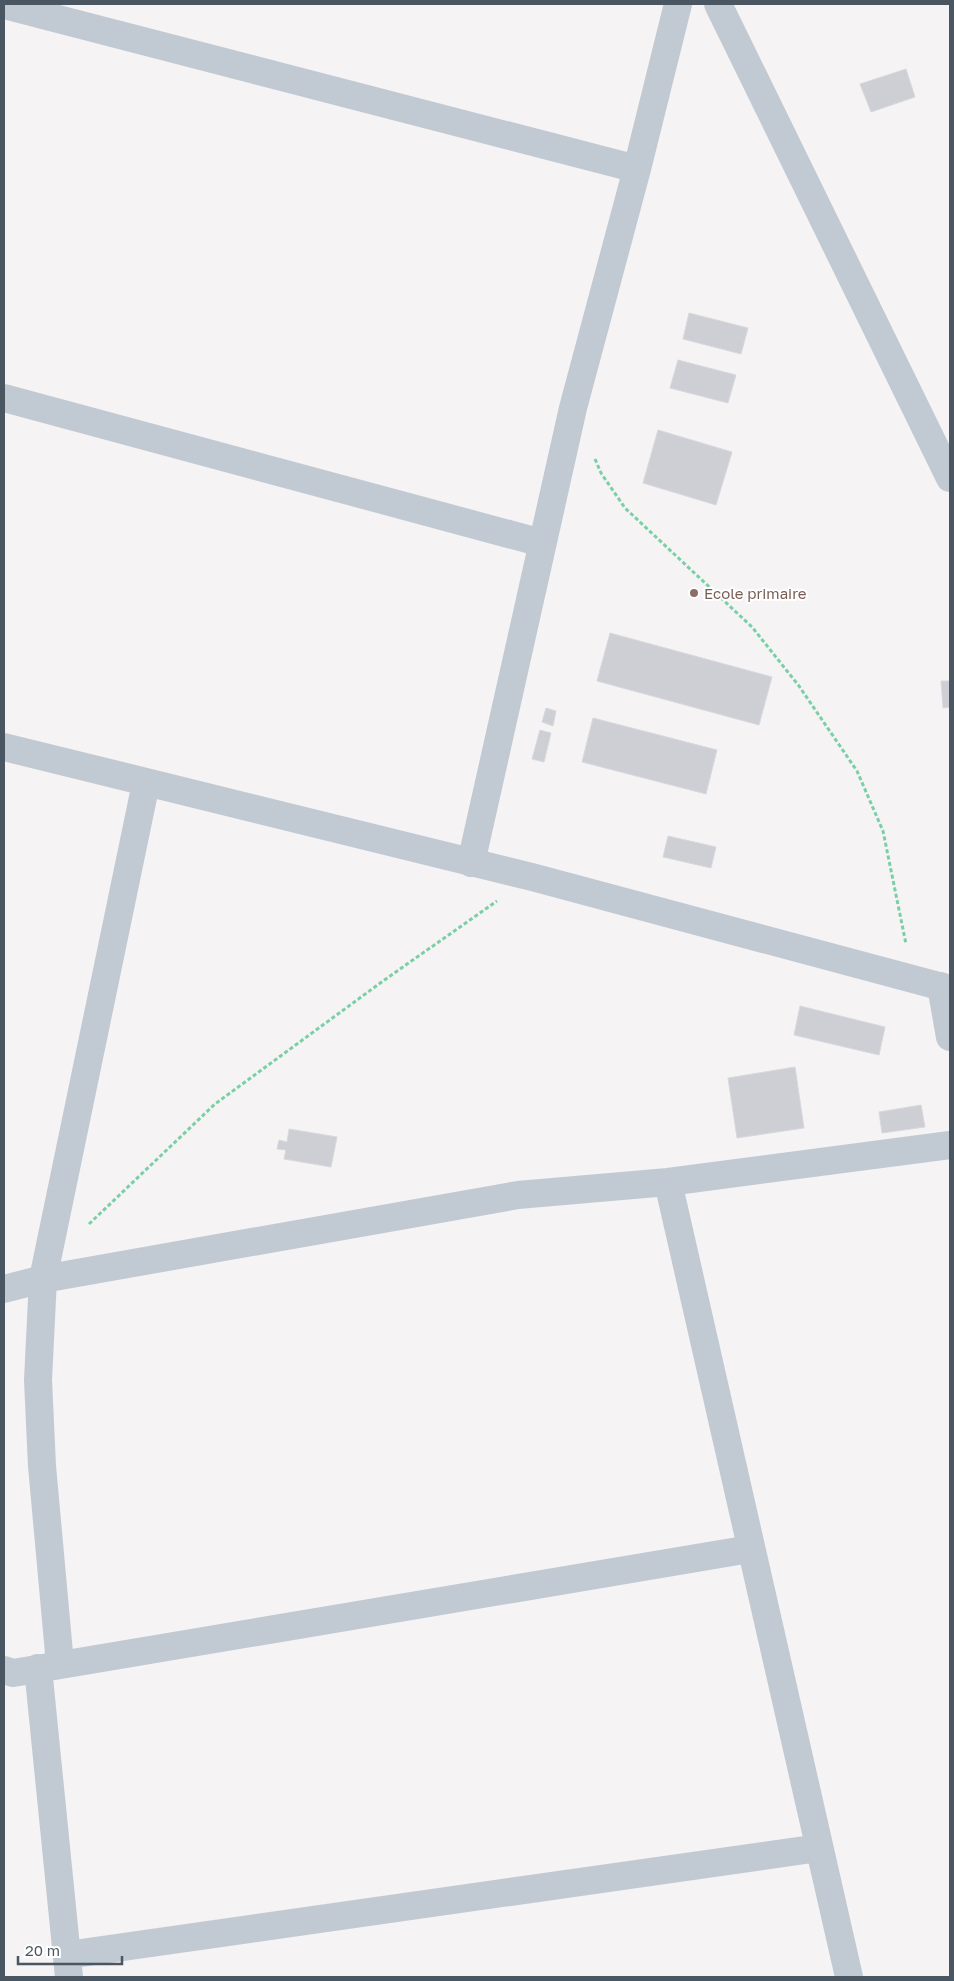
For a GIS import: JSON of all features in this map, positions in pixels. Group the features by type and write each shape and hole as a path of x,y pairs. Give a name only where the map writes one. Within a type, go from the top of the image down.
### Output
{"street":[{"path":"471,863 573,408 637,169 678,4"},
{"path":"718,4 950,478"},
{"path":"4,5 637,169"},
{"path":"4,398 542,543"},
{"path":"4,747 532,877 946,988 950,1037"},
{"path":"146,783 43,1279 38,1380 49,1666 68,1966 819,1848"},
{"path":"4,1289 43,1279 518,1195 668,1182 950,1145"},
{"path":"668,1182 750,1549 849,1977"},
{"path":"4,1670 13,1673 750,1549"}],"path":[{"path":"594,457 601,473 625,508 752,627 799,686 857,771 883,831 914,980"},
{"path":"86,1226 215,1104 383,981 532,877"}],"building":[{"path":"906,69 915,97 871,112 860,84"},
{"path":"689,313 748,328 741,354 683,339"},
{"path":"678,360 736,375 728,403 670,388"},
{"path":"658,430 732,452 716,505 643,483"},
{"path":"610,633 772,677 759,725 597,681"},
{"path":"941,681 950,681 950,707 943,708"},
{"path":"546,708 556,711 553,726 542,722"},
{"path":"593,718 717,750 706,794 582,762"},
{"path":"540,730 551,733 544,762 532,759"},
{"path":"668,836 716,847 711,868 663,857"},
{"path":"800,1006 885,1027 879,1055 794,1035"},
{"path":"795,1067 804,1128 737,1138 728,1078"},
{"path":"921,1105 925,1127 882,1133 879,1112"},
{"path":"289,1129 337,1137 331,1167 284,1159 286,1150 277,1149 279,1140 287,1142"}],"place":[{"name":"Ecole primaire","path":"694,593"}]}
